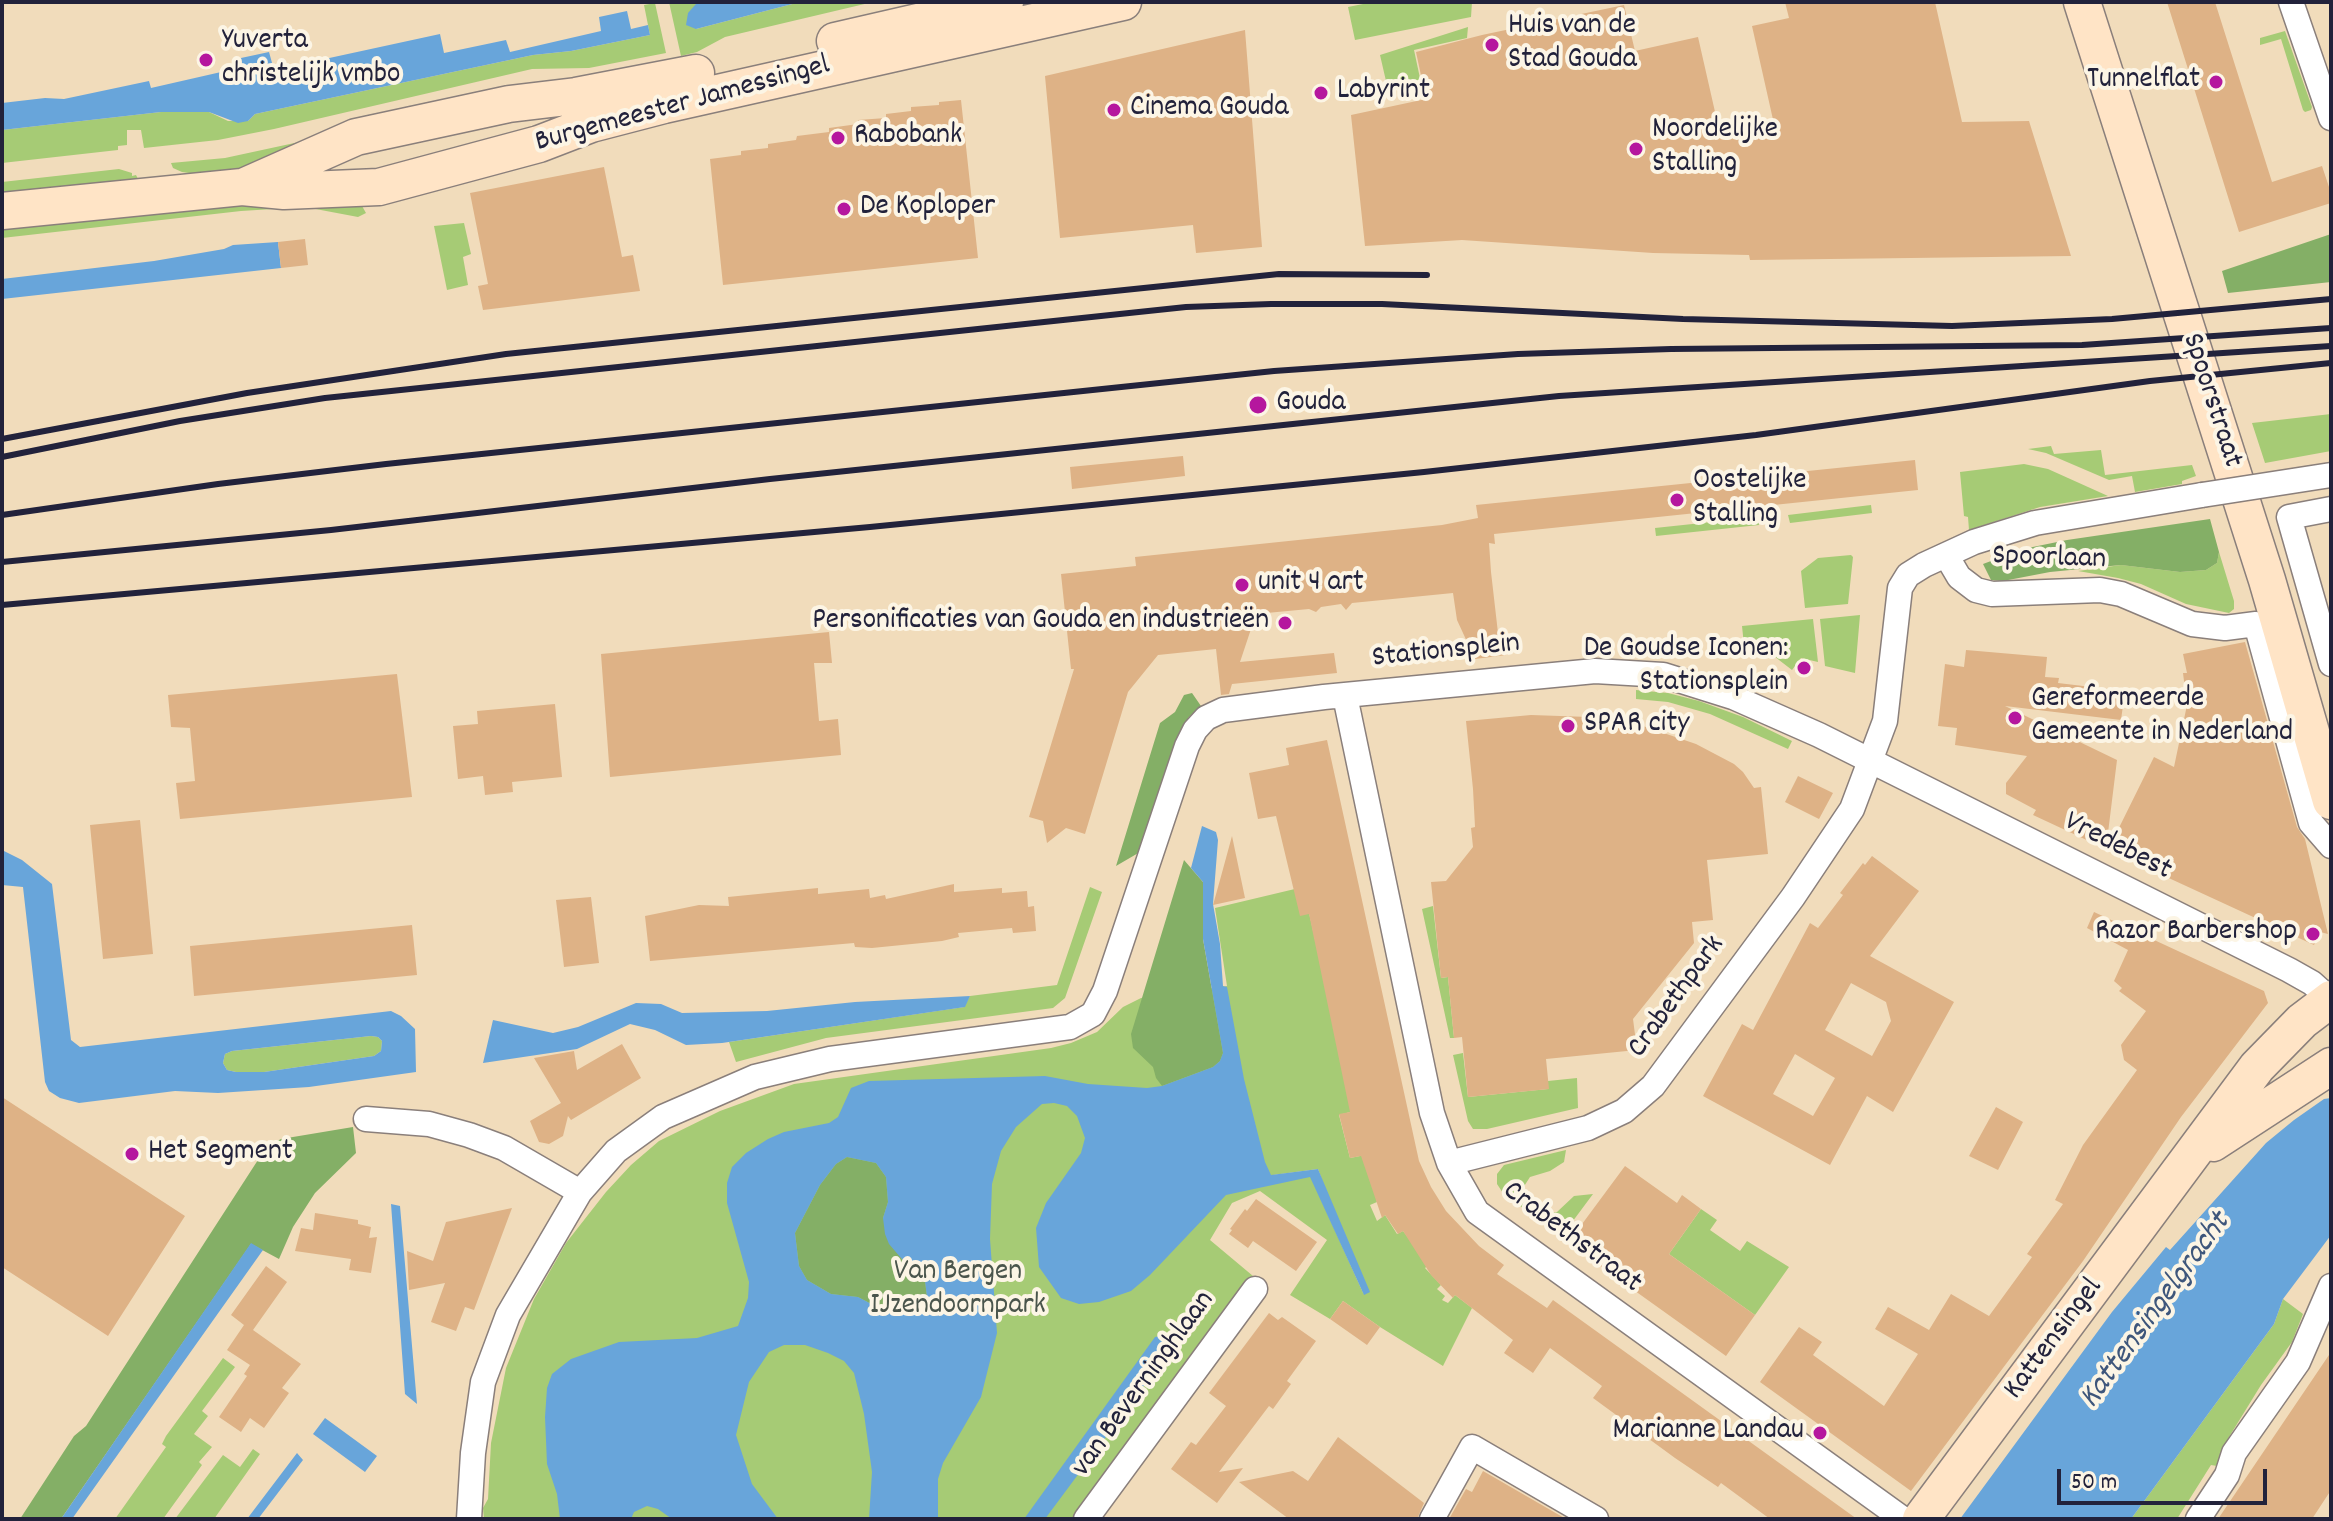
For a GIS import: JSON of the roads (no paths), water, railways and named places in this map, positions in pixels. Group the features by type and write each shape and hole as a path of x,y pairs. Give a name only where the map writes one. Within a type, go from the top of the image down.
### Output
{"main road":[{"name":"Burgemeester Jamessingel","path":"242,187 356,137 509,104 659,81 1005,2"},
{"name":"Burgemeester Jamessingel","path":"2,211 242,187 284,191 379,187 539,144 591,124 664,105 1123,2"},
{"name":"Spoorstraat","path":"2083,2 2267,580 2331,801"},
{"path":"509,104 516,109 521,126 519,139 509,151"},
{"path":"379,187 363,172 360,163 361,152 380,133"},
{"name":"Kattensingel","path":"1921,1519 2257,1067 2302,1021 2331,1000"},
{"name":"Kattensingel","path":"2188,1159 2331,1066"}],"street":[{"path":"2291,2 2331,118"},
{"path":"1869,762 1885,721 1900,588 1908,575 1974,542 2035,523 2331,475"},
{"path":"2331,509 2289,517 2316,642 2331,664"},
{"name":"Spoorlaan","path":"1946,555 1959,577 1976,590 1992,594 2100,590 2121,594 2192,624 2225,628 2256,624 2311,823 2331,846"},
{"name":"Stationsplein","path":"580,1192 616,1151 663,1117 755,1077 830,1059 1070,1027 1093,1014 1105,991 1187,746 1206,718 1223,710 1595,671 1663,675 1733,697 1819,735 1869,762"},
{"name":"Crabethstraat","path":"1345,696 1432,1113 1449,1163 1477,1212 1903,1519"},
{"name":"Vredebest","path":"1869,762 2289,970 2312,983 2331,1000"},
{"name":"Crabethpark","path":"1449,1163 1588,1128 1624,1111 1653,1086 1793,897 1852,809 1869,762"},
{"path":"366,1119 429,1124 469,1135 504,1148 580,1192 508,1315 483,1382 473,1453 469,1519"},
{"path":"2198,1519 2227,1475 2234,1453 2298,1362 2331,1286"},
{"name":"van Beverninghlaan","path":"1086,1519 1255,1289"},
{"path":"1432,1519 1472,1447 1596,1519"}],"water":[{"path":"800,2 696,29 686,25 688,13 696,4"},
{"path":"627,11 631,29 648,25 650,35 571,51 533,55 255,114 248,121 238,123 209,112 161,112 2,130 2,103 64,99 149,81 151,88 243,67 241,58 269,52 274,70 440,34 444,53 506,40 510,52 601,31 599,17"},
{"path":"278,242 281,268 2,299 2,279 154,261 233,245"},
{"path":"1202,826 1216,832 1213,904 1223,986 1227,987 1244,1079 1265,1162 1271,1175 1318,1169 1370,1292 1364,1295 1310,1177 1226,1195 1131,1291 1099,1302 1079,1304 1061,1298 1039,1267 1036,1228 1046,1203 1081,1153 1085,1138 1077,1116 1067,1106 1042,1104 1016,1127 1001,1151 992,1184 990,1239 997,1333 981,1397 943,1463 938,1479 938,1519 869,1519 872,1472 864,1414 854,1373 844,1361 828,1353 805,1345 784,1345 769,1352 749,1382 736,1435 752,1484 778,1519 672,1519 658,1509 647,1506 634,1512 631,1519 560,1519 557,1494 547,1464 545,1417 547,1388 552,1374 571,1359 619,1342 697,1338 738,1326 748,1298 749,1282 727,1203 727,1183 732,1167 746,1153 784,1132 829,1123 838,1117 851,1088 869,1081 1045,1076 1088,1084 1147,1088 1162,1086 1213,1067 1220,1061 1223,1053 1203,939 1203,882 1191,868","holes":["847,1157 876,1163 886,1177 888,1202 883,1218 889,1244 925,1281 927,1297 920,1310 900,1314 881,1309 858,1297 831,1294 807,1280 799,1266 795,1233 820,1185 836,1164"]},
{"path":"2,850 22,860 52,884 71,1040 80,1047 391,1011 415,1029 416,1072 309,1087 218,1093 175,1091 79,1103 60,1098 49,1091 45,1082 23,887 2,885","holes":["378,1037 382,1041 381,1051 374,1056 264,1072 236,1072 227,1070 223,1063 225,1054 232,1051"]},
{"path":"970,996 965,1007 722,1043 686,1045 655,1030 630,1024 577,1049 483,1063 493,1020 553,1033 578,1027 636,1003 661,1004 682,1013 767,1011 855,1002"},
{"name":"Kattensingelgracht","path":"2331,1098 2331,1235 2283,1299 2274,1324 2131,1519 1960,1519 2112,1312 2166,1247 2170,1250 2266,1143 2324,1099"},
{"path":"391,1204 400,1206 417,1404 405,1394"},
{"path":"251,1243 263,1250 72,1519 61,1519"},
{"path":"1155,1337 1166,1338 1172,1348 1045,1519 1024,1519"},
{"path":"325,1418 377,1456 365,1472 313,1434"},
{"path":"297,1453 303,1460 258,1519 247,1519"}],"railway":[{"path":"2,439 247,393 506,354 1279,274 1427,275"},
{"path":"2,457 180,421 325,398 1186,307 1382,304 1683,319 1952,326 2112,319 2331,299"},
{"path":"2,515 386,464 1274,371 1518,354 1671,349 2082,345 2331,328"},
{"path":"2,562 331,530 770,479 1559,396 2331,346"},
{"path":"2,605 870,527 1424,472 1756,435 2150,381 2331,363"}],"place":[{"name":"Huis van de Stad Gouda","path":"1492,45"},
{"name":"Yuverta christelijk vmbo","path":"206,60"},
{"name":"Tunnelflat","path":"2216,82"},
{"name":"Labyrint","path":"1321,93"},
{"name":"Cinema Gouda","path":"1114,110"},
{"name":"Rabobank","path":"838,138"},
{"name":"Noordelijke Stalling","path":"1636,149"},
{"name":"De Koploper","path":"844,209"},
{"name":"Gouda","path":"1258,405"},
{"name":"Oostelijke Stalling","path":"1677,500"},
{"name":"unit 4 art","path":"1242,585"},
{"name":"Personificaties van Gouda en industrieën","path":"1285,623"},
{"name":"De Goudse Iconen: Stationsplein","path":"1804,668"},
{"name":"Gereformeerde Gemeente in Nederland","path":"2015,718"},
{"name":"SPAR city","path":"1568,726"},
{"name":"Razor Barbershop","path":"2313,934"},
{"name":"Het Segment","path":"132,1154"},
{"name":"Marianne Landau","path":"1820,1433"}],"park label":[{"name":"Van Bergen IJzendoornpark","path":"958,1291"}]}
